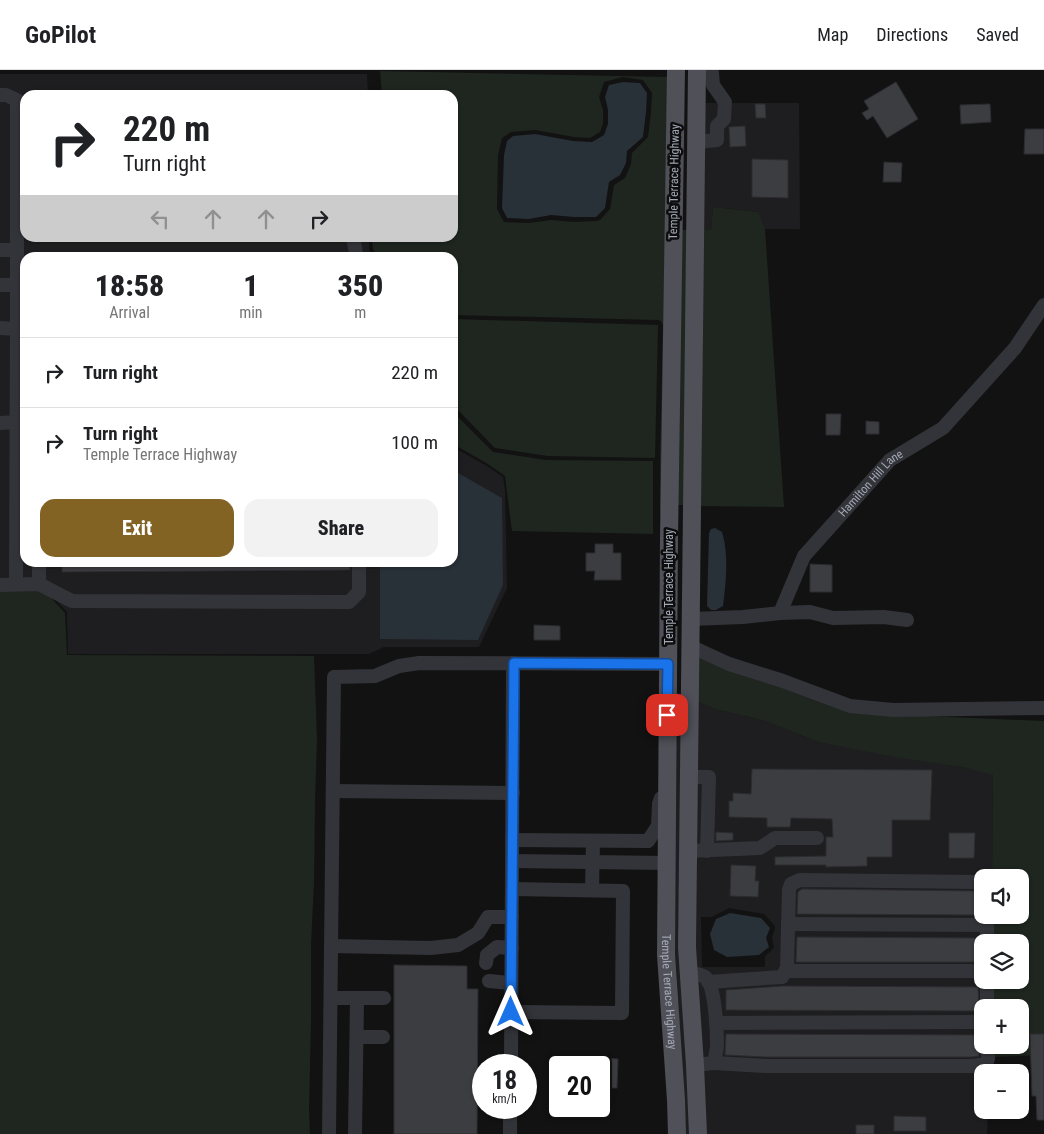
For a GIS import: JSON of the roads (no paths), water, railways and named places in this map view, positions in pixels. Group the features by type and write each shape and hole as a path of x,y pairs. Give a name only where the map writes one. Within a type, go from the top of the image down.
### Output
{"main road":[{"name":"Temple Terrace Highway","path":"676,70 669,511 666,955 677,1134"},
{"name":"Temple Terrace Highway","path":"697,71 687,947 698,1134"},
{"path":"675,143 696,142"},
{"path":"669,511 692,511"}],"street":[{"path":"696,142 716,140 717,126 724,119 725,102 713,85 712,73 697,71"},
{"path":"0,96 20,100"},
{"path":"20,138 17,250 20,263"},
{"path":"0,250 17,250"},
{"path":"20,272 17,285 20,318"},
{"path":"0,285 17,285"},
{"name":"Hamilton Hill Lane","path":"780,614 804,556 890,460 943,428 1015,348 1044,305"},
{"path":"0,328 20,329"},
{"path":"16,584 17,422 20,352"},
{"path":"0,423 17,422"},
{"path":"39,567 39,584"},
{"path":"0,585 39,584 72,601 349,602 358,592 359,567"},
{"path":"690,619 810,612 833,618 884,617 907,620"},
{"path":"690,646 729,664 783,681 850,706 894,710 1044,708"},
{"path":"329,1134 334,677 375,676 399,666 419,663 668,664"},
{"path":"511,1054 514,663"},
{"path":"689,777 709,777 707,851"},
{"path":"512,840 648,841 658,826 659,804 667,786"},
{"path":"332,791 513,793"},
{"path":"688,851 760,848 774,838 817,838"},
{"path":"592,890 593,841"},
{"path":"512,861 666,863"},
{"path":"708,982 782,978 787,968 789,890 791,884 800,880 974,882"},
{"path":"511,1012 622,1013 623,891 512,889"},
{"path":"331,946 431,948 458,945 478,933 488,917 512,917"},
{"path":"788,924 974,920"},
{"path":"486,963 487,956 497,947 512,948"},
{"path":"786,971 974,971"},
{"path":"689,973 700,975 707,979 711,988 717,1046 714,1063"},
{"path":"489,981 511,983"},
{"path":"331,998 384,998"},
{"path":"356,1134 357,999"},
{"path":"716,1023 974,1022"},
{"path":"357,1037 383,1038"},
{"path":"695,1065 714,1063 766,1066 972,1066 986,1064 988,1054"},
{"path":"510,1119 510,1134"}]}
